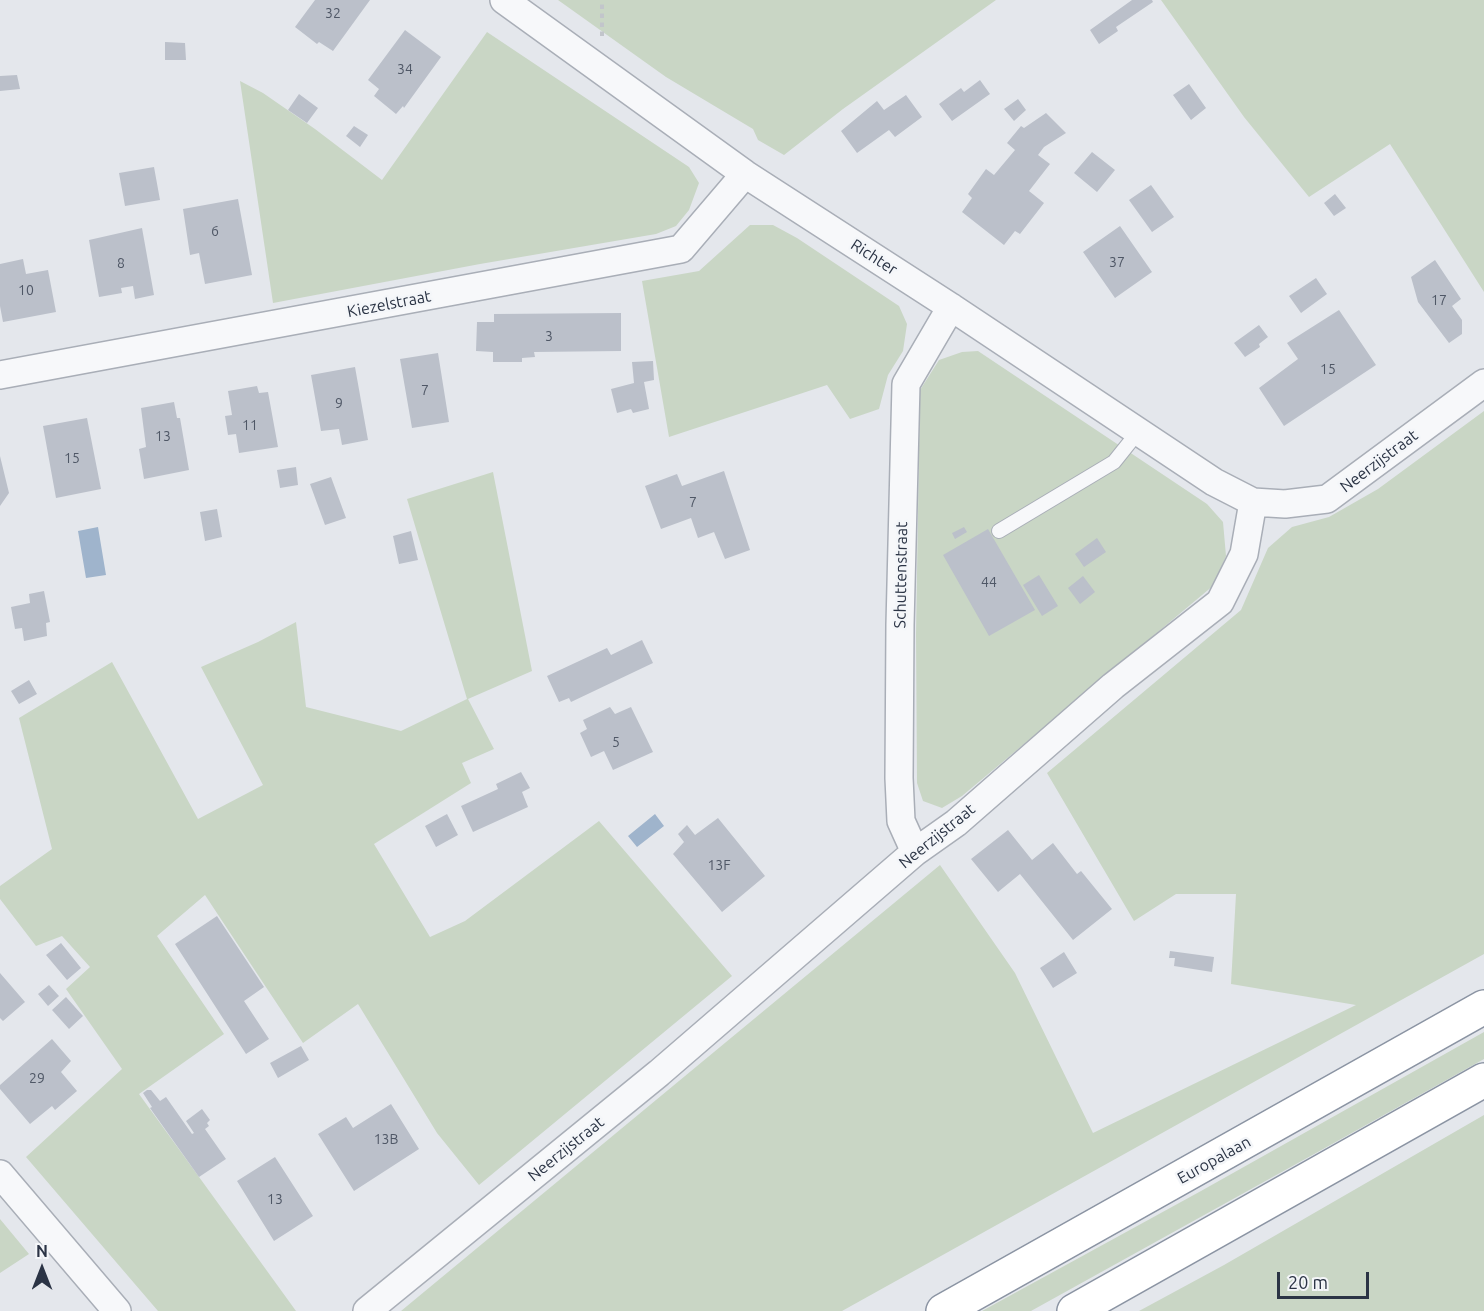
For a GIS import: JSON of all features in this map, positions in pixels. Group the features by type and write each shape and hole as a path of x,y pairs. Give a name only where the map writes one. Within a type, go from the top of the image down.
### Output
{"highway":[{"name":"Europalaan","path":"943,1311 1484,1007"},
{"path":"1074,1311 1484,1080"}],"street":[{"name":"Richter","path":"504,0 745,174 951,307 1214,482 1253,502"},
{"name":"Kiezelstraat","path":"0,375 681,249 745,174"},
{"name":"Schuttenstraat","path":"915,852 901,821 899,778 906,384 951,307"},
{"name":"Neerzijstraat","path":"367,1311 659,1073 915,852 956,823 1113,686 1220,602 1244,554 1253,502 1285,504 1328,499 1484,383"},
{"path":"0,1174 117,1311"}],"lane":[{"path":"999,531 1114,462 1138,432"}],"green space":[{"path":"558,0 996,0 843,109 784,155 758,140 753,129 666,77"},
{"path":"1161,0 1484,0 1484,292 1390,144 1309,197 1244,117"},
{"path":"487,32 689,167 699,183 689,210 676,226 656,234 273,303 240,81 263,93 315,129 382,180"},
{"path":"750,225 773,225 797,238 899,306 907,324 903,351 888,375 879,409 850,419 827,385 669,437 642,281 699,271"},
{"path":"978,351 1207,504 1223,522 1226,556 1214,585 962,796 942,808 923,801 917,783 916,634 920,390 939,360 962,352"},
{"path":"1484,411 1484,954 842,1311 401,1311 940,865 1015,973 1093,1133 1356,1005 1231,984 1236,894 1176,894 1134,921 1047,773 1241,610 1268,548 1292,527 1329,517 1378,489"},
{"path":"493,472 532,671 468,699 494,749 462,763 471,783 374,844 430,937 465,921 599,821 732,976 479,1185 437,1133 358,1004 303,1043 205,895 157,936 224,1034 139,1094 296,1311 158,1311 26,1157 122,1069 66,989 90,967 62,936 36,946 0,899 0,886 52,849 19,718 112,662 198,819 263,785 201,667 258,642 296,622 306,707 401,731 467,699 407,499"},
{"path":"1484,1032 1484,1059 1316,1153 1031,1311 982,1311 1201,1191"},
{"path":"1484,1115 1484,1311 1139,1311 1224,1265"},
{"path":"0,1219 29,1254 0,1273"}],"water":[{"path":"98,527 106,575 86,578 78,531"},
{"path":"655,814 664,826 637,847 628,836"}],"building":[{"path":"315,0 370,0 333,51 319,42 317,44 295,27"},
{"path":"1132,0 1152,0 1153,2 1116,27 1118,31 1099,44 1090,30"},
{"path":"405,30 441,57 404,108 403,106 396,114 374,96 379,89 368,80"},
{"path":"165,42 185,43 186,60 165,60"},
{"path":"17,75 20,89 0,91 0,76"},
{"path":"980,80 990,94 952,121 939,104 961,88 964,92"},
{"path":"1189,84 1206,108 1191,120 1173,95"},
{"path":"299,94 318,108 307,123 288,110"},
{"path":"906,95 922,117 895,137 889,130 857,153 841,131 877,101 884,110"},
{"path":"1018,99 1026,110 1014,121 1004,109"},
{"path":"1046,113 1066,133 1044,147 1038,155 1050,164 1029,191 1044,203 1020,234 1015,231 1004,245 962,212 972,198 968,194 986,169 994,175 1015,150 1007,143 1021,126 1024,128"},
{"path":"354,126 368,135 360,147 346,136"},
{"path":"1092,152 1115,170 1097,192 1074,173"},
{"path":"154,167 160,200 125,206 119,173"},
{"path":"1151,185 1174,217 1152,232 1129,200"},
{"path":"1335,194 1346,208 1334,216 1324,203"},
{"path":"238,199 252,275 205,284 199,253 190,255 183,209"},
{"path":"1120,226 1152,272 1115,298 1083,252"},
{"path":"142,228 154,295 135,299 133,286 121,288 122,293 99,297 89,240"},
{"path":"23,259 26,274 48,270 56,312 3,322 0,306 0,264"},
{"path":"1435,260 1461,299 1452,306 1462,320 1462,334 1449,343 1418,302 1411,277"},
{"path":"1316,278 1327,294 1301,313 1289,296"},
{"path":"1339,310 1376,365 1284,426 1259,388 1298,359 1287,343"},
{"path":"621,313 621,351 534,352 535,357 522,358 522,362 493,362 493,352 476,351 477,322 494,322 494,314"},
{"path":"1259,325 1268,337 1259,344 1260,347 1245,357 1234,343"},
{"path":"438,353 449,422 412,428 400,359"},
{"path":"653,361 654,380 644,382 649,409 633,413 631,409 617,413 611,389 634,383 632,362"},
{"path":"355,367 368,440 342,445 339,429 321,431 311,375"},
{"path":"257,386 259,393 268,392 278,447 239,453 236,434 228,435 225,416 232,415 228,391"},
{"path":"174,402 177,418 180,418 189,470 144,479 139,449 146,447 141,408"},
{"path":"87,418 101,489 56,498 43,426"},
{"path":"0,456 9,493 0,506"},
{"path":"296,467 298,485 280,488 277,470"},
{"path":"724,471 750,550 725,559 714,532 698,538 691,518 661,529 645,486 677,474 682,486"},
{"path":"331,477 346,518 325,525 310,484"},
{"path":"217,509 222,537 205,541 200,512"},
{"path":"964,527 967,532 955,539 952,533"},
{"path":"988,529 1035,610 989,636 943,555"},
{"path":"411,531 418,560 399,564 393,536"},
{"path":"1097,538 1106,552 1084,567 1075,554"},
{"path":"1039,575 1058,606 1042,616 1023,585"},
{"path":"1083,576 1095,592 1080,604 1068,588"},
{"path":"44,591 50,622 46,623 47,636 24,641 22,628 15,629 11,607 30,603 29,594"},
{"path":"642,640 653,663 571,702 569,698 559,702 547,676 607,648 611,655"},
{"path":"29,680 37,694 19,704 11,691"},
{"path":"610,707 615,714 631,707 653,752 613,770 604,751 591,757 580,733 587,729 583,720"},
{"path":"521,772 530,788 522,792 528,807 473,832 461,806 498,789 496,784"},
{"path":"447,814 458,835 436,847 425,826"},
{"path":"718,818 765,876 722,912 673,854 684,842 678,834 687,825 695,835"},
{"path":"1008,830 1032,860 1053,843 1077,874 1081,871 1112,909 1073,940 1020,874 998,892 971,859"},
{"path":"217,916 264,987 244,1001 269,1039 246,1054 175,944"},
{"path":"61,943 81,968 67,980 46,955"},
{"path":"1170,951 1214,957 1212,972 1174,966 1175,958 1169,958"},
{"path":"1064,952 1077,973 1053,988 1040,968"},
{"path":"0,973 25,1002 3,1021 0,1018"},
{"path":"49,985 59,996 48,1006 38,994"},
{"path":"66,997 83,1016 69,1029 52,1010"},
{"path":"52,1039 71,1061 61,1072 77,1091 55,1110 52,1106 30,1124 0,1089 0,1085"},
{"path":"301,1046 309,1060 278,1078 270,1063"},
{"path":"151,1090 160,1101 166,1097 192,1134 194,1133 186,1121 202,1109 210,1120 207,1123 209,1126 205,1129 226,1159 199,1177 150,1108 152,1107 143,1093"},
{"path":"391,1104 419,1149 354,1191 318,1134 346,1117 353,1128"},
{"path":"275,1157 313,1216 274,1241 237,1181"}]}
